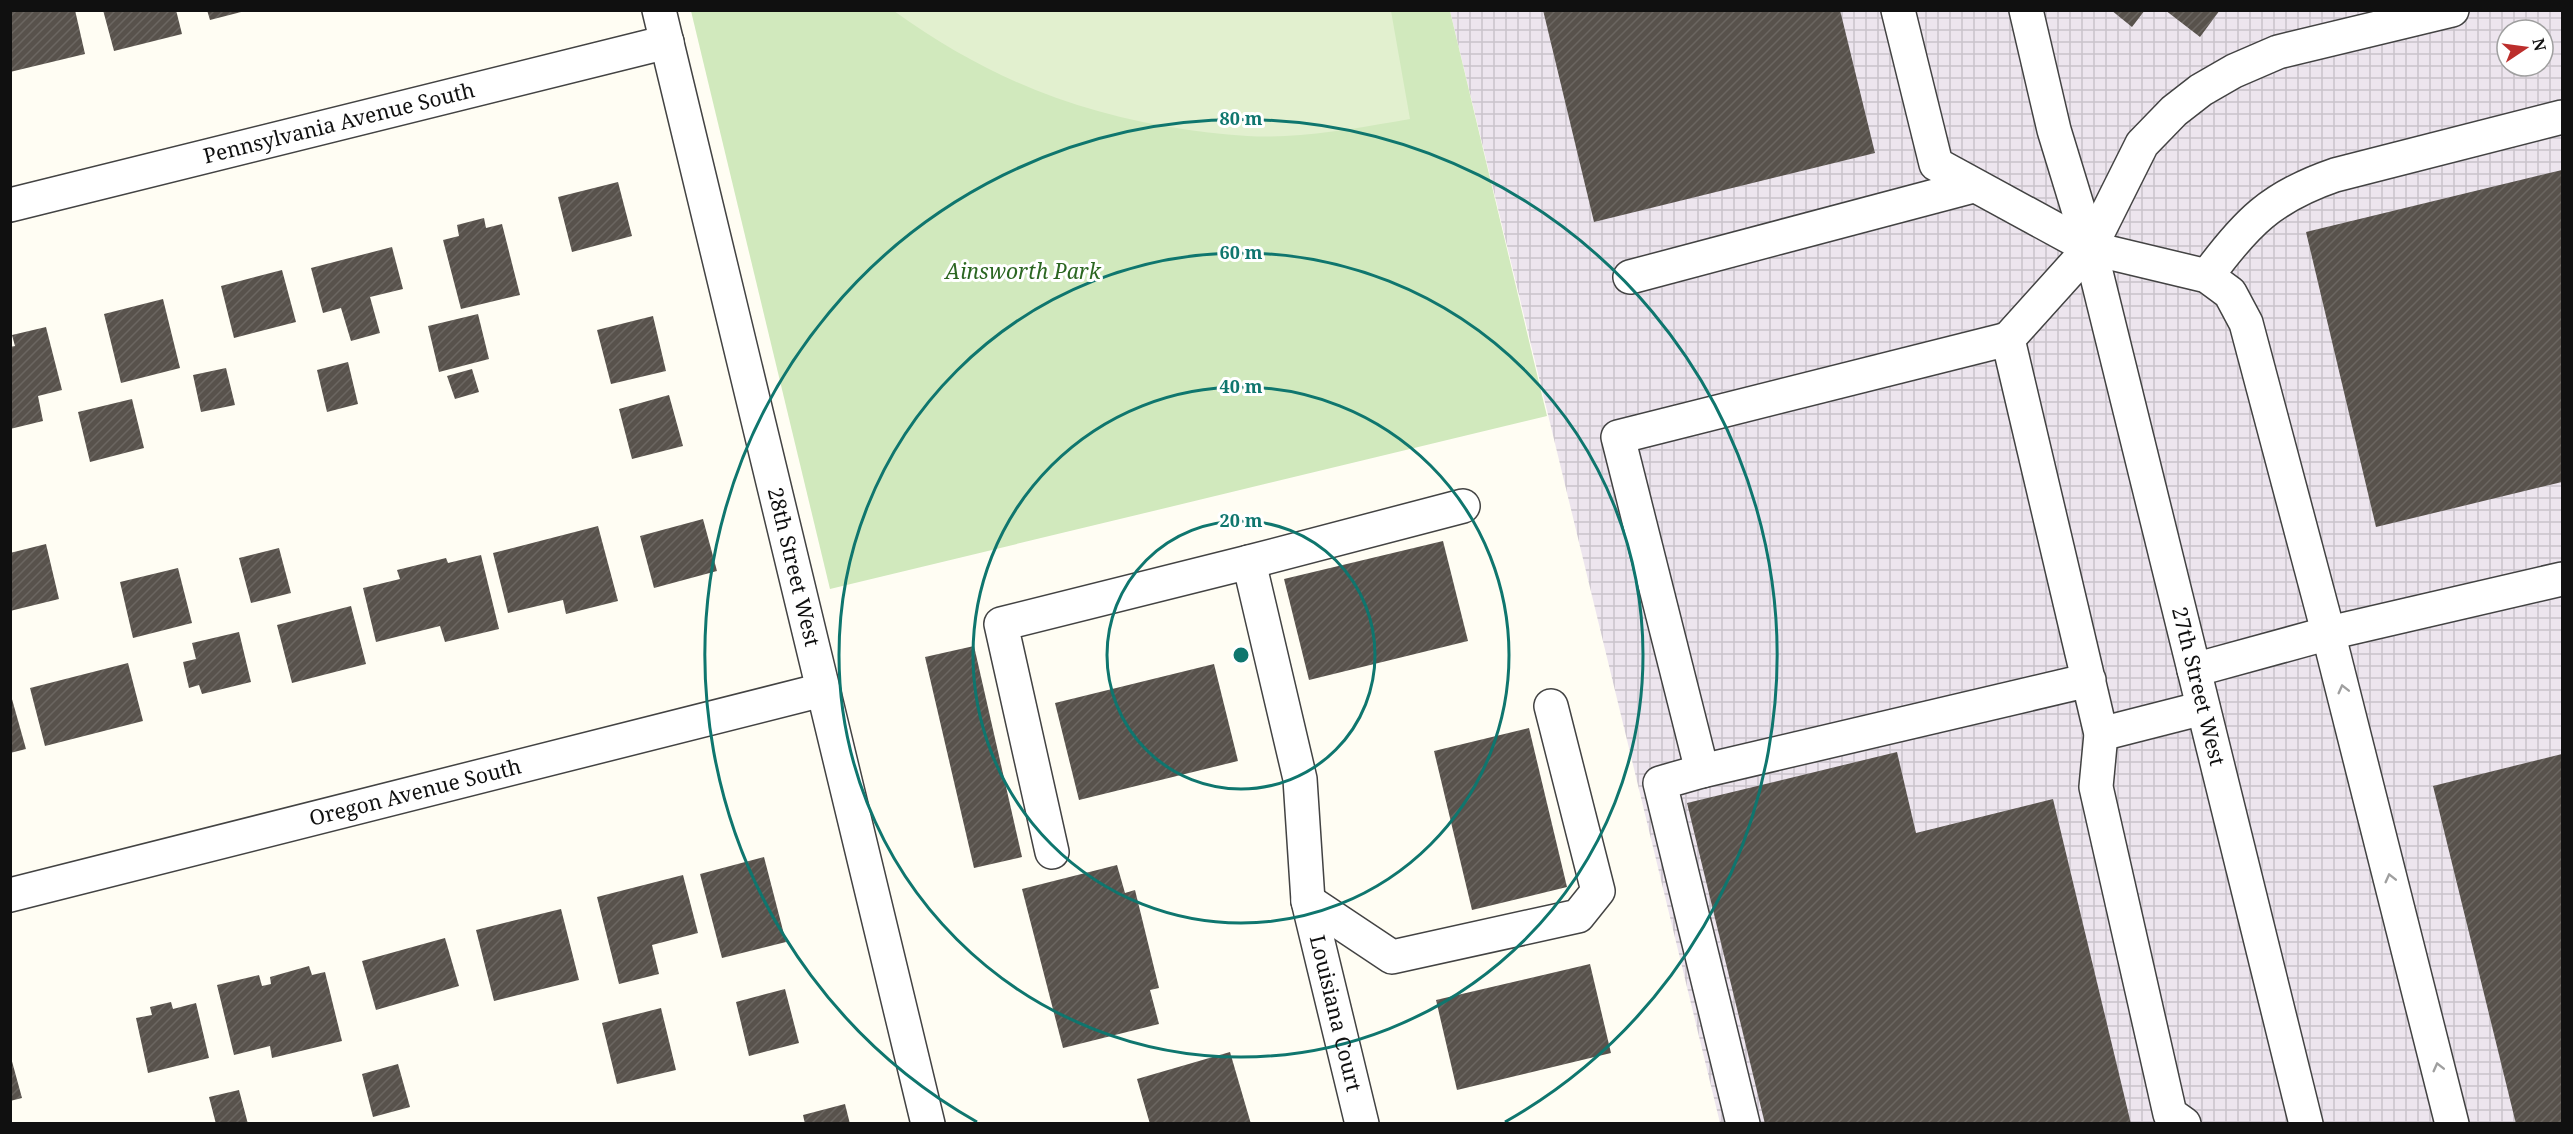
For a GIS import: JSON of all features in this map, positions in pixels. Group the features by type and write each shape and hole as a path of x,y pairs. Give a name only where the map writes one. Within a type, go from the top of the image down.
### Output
{"street":[{"name":"28th Street West","path":"659,10 928,1124"},
{"path":"1898,10 1936,164 2090,248 2206,276 2230,293 2246,323 2329,633 2452,1124"},
{"name":"27th Street West","path":"2026,10 2054,130 2090,248 2306,1124"},
{"path":"1702,771 1618,437 2008,339 2090,248 2142,144 2175,111 2201,90 2234,71 2278,52 2452,10"},
{"name":"Pennsylvania Avenue South","path":"10,206 667,42"},
{"path":"2206,276 2232,241 2254,219 2306,185 2335,175 2562,117"},
{"path":"1630,277 1973,186"},
{"path":"2008,339 2101,735 2096,787 2170,1114 2184,1124"},
{"path":"1052,852 1001,624 1463,506"},
{"name":"Louisiana Court","path":"1249,562 1300,779 1308,901 1362,1124"},
{"path":"2194,670 2329,633 2562,579"},
{"path":"1743,1124 1660,783 1702,771 2089,680"},
{"name":"Oregon Avenue South","path":"10,895 822,690"},
{"path":"1308,901 1392,957 1578,916 1598,891 1551,706"},
{"path":"2101,735 2203,708"}],"shaded area":[{"path":"1450,11 2562,11 2562,1123 1720,1123"}],"green space":[{"name":"Ainsworth Park","path":"691,11 1450,11 1547,416 830,589"},
{"path":"894,11 1391,11 1410,119 1332,132 1273,136 1213,133 1148,123 1070,103 1034,89 963,55"}],"building":[{"path":"75,10 85,54 10,72 10,12"},
{"path":"103,10 176,10 182,34 114,51"},
{"path":"207,10 245,10 245,11 210,20"},
{"path":"1543,10 1840,10 1875,153 1594,222"},
{"path":"2111,10 2145,10 2132,27"},
{"path":"2165,10 2220,10 2200,37"},
{"path":"2562,170 2562,482 2376,527 2306,232"},
{"path":"618,182 632,236 572,252 558,197"},
{"path":"484,218 486,228 502,224 520,295 461,309 443,240 459,236 457,225"},
{"path":"392,247 403,289 370,297 380,333 351,341 341,308 323,313 311,268"},
{"path":"282,270 296,322 234,338 221,286"},
{"path":"163,299 180,368 121,383 104,314"},
{"path":"478,314 489,359 439,372 428,326"},
{"path":"653,316 666,371 611,384 597,330"},
{"path":"46,327 62,390 38,396 43,421 10,429 10,347 15,346 12,335"},
{"path":"348,362 358,404 327,412 317,370"},
{"path":"226,368 235,405 201,412 193,375"},
{"path":"472,369 479,392 455,399 447,376"},
{"path":"669,395 683,446 632,459 619,409"},
{"path":"132,399 144,448 90,462 78,412"},
{"path":"703,519 717,571 654,588 640,536"},
{"path":"598,526 618,601 566,614 563,600 508,613 493,553"},
{"path":"1443,541 1468,641 1309,680 1284,579"},
{"path":"46,544 59,599 10,611 10,553"},
{"path":"279,548 291,593 251,603 239,558"},
{"path":"481,555 499,629 445,642 440,626 376,642 363,588 400,579 397,570 446,558 448,563"},
{"path":"178,568 192,623 133,638 120,582"},
{"path":"351,606 366,664 292,683 277,625"},
{"path":"239,632 251,682 202,694 199,685 189,688 183,662 196,659 192,643"},
{"path":"974,646 1022,857 974,868 925,657"},
{"path":"128,663 143,721 45,746 30,688"},
{"path":"1214,664 1238,761 1079,800 1055,703"},
{"path":"10,692 26,749 10,753"},
{"path":"1529,728 1567,887 1472,910 1434,751"},
{"path":"1897,752 1916,833 2053,799 2131,1124 1765,1124 1687,803"},
{"path":"2562,754 2562,1124 2516,1124 2433,786"},
{"path":"764,857 786,942 722,958 700,874"},
{"path":"1117,865 1125,893 1135,890 1159,988 1150,990 1159,1024 1063,1048 1022,889"},
{"path":"683,875 698,933 652,945 659,974 619,984 597,897"},
{"path":"561,909 579,980 494,1001 476,930"},
{"path":"445,938 459,986 376,1010 362,961"},
{"path":"1590,964 1611,1053 1457,1090 1436,1000"},
{"path":"309,966 312,975 325,972 342,1041 272,1058 270,1046 234,1055 217,985 259,975 262,986 271,984 270,977"},
{"path":"785,989 799,1043 749,1056 736,1002"},
{"path":"171,1002 173,1009 196,1003 209,1058 148,1073 136,1018 152,1015 150,1007"},
{"path":"661,1008 676,1070 617,1084 602,1023"},
{"path":"1230,1052 1251,1124 1150,1124 1137,1079"},
{"path":"10,1054 22,1098 10,1101"},
{"path":"398,1064 410,1107 373,1117 362,1074"},
{"path":"239,1090 248,1124 216,1124 209,1097"},
{"path":"845,1104 850,1124 805,1124 803,1115"}]}
